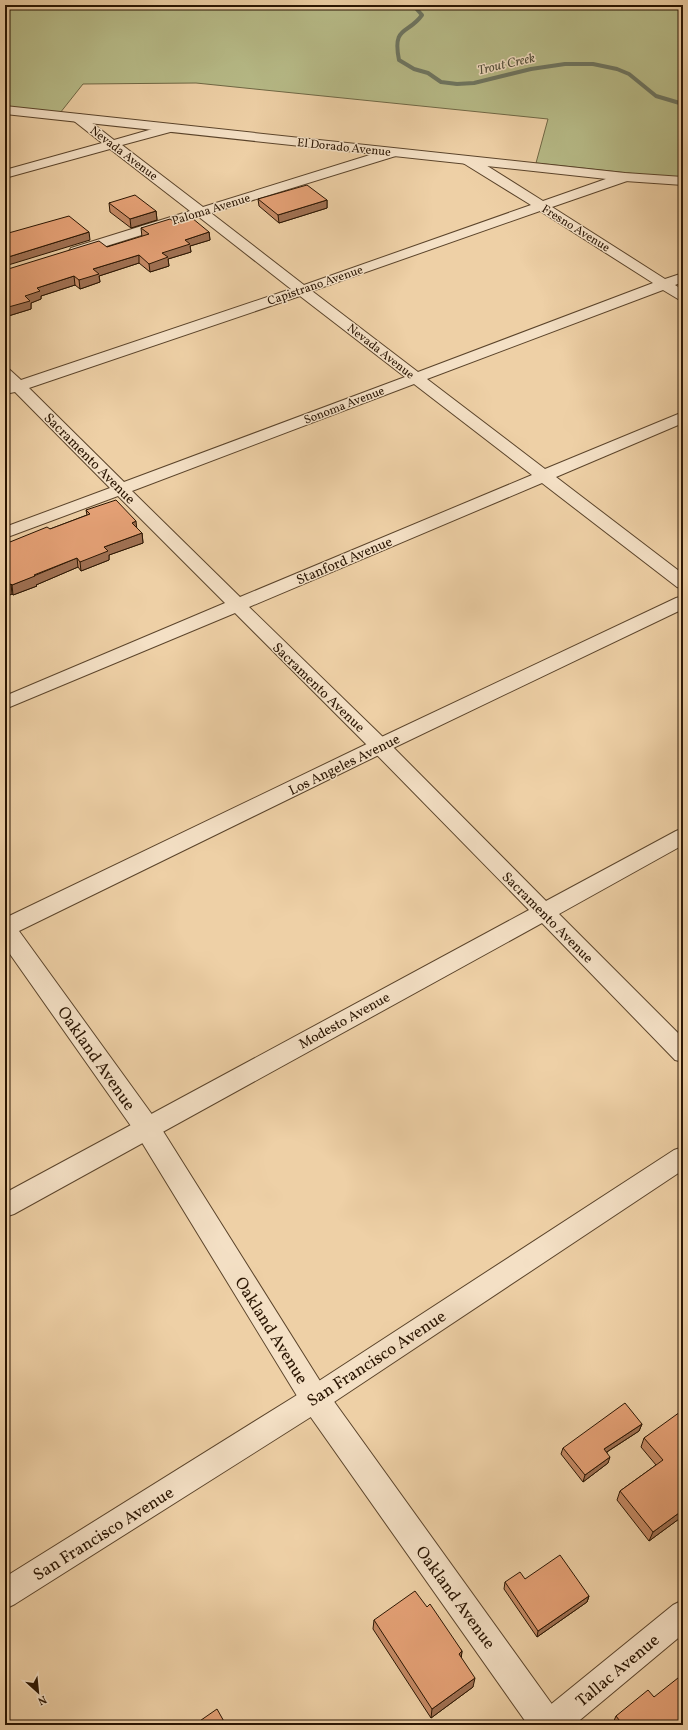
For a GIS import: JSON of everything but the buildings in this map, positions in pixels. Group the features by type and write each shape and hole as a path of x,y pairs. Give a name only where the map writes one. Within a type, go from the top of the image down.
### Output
{"street":[{"name":"El Dorado Avenue","path":"5,110 625,177 683,181"},
{"name":"Nevada Avenue","path":"78,118 683,583"},
{"path":"5,174 170,128"},
{"name":"Paloma Avenue","path":"65,254 394,152"},
{"name":"Fresno Avenue","path":"468,160 683,296"},
{"name":"Capistrano Avenue","path":"9,383 302,290 625,177"},
{"name":"Sonoma Avenue","path":"5,533 683,277"},
{"name":"Sacramento Avenue","path":"9,383 121,489 380,746 683,1053"},
{"name":"Stanford Avenue","path":"5,703 683,417"},
{"name":"Los Angeles Avenue","path":"5,929 380,746 683,602"},
{"name":"Modesto Avenue","path":"5,1206 542,911 683,836"},
{"name":"Oakland Avenue","path":"5,929 147,1128 315,1399 549,1725"},
{"name":"San Francisco Avenue","path":"5,1594 315,1399 683,1157"},
{"name":"Tallac Avenue","path":"549,1725 683,1615"}],"green space":[{"path":"5,5 683,5 683,179 536,163 548,119 196,83 83,84 60,113 5,107"}],"waterway":[{"name":"Trout Creek","path":"413,5 422,15 400,36 397,49 399,60 414,69 428,73 441,82 457,84 474,83 531,69 565,64 593,64 617,69 629,74 656,96 683,104"}]}
